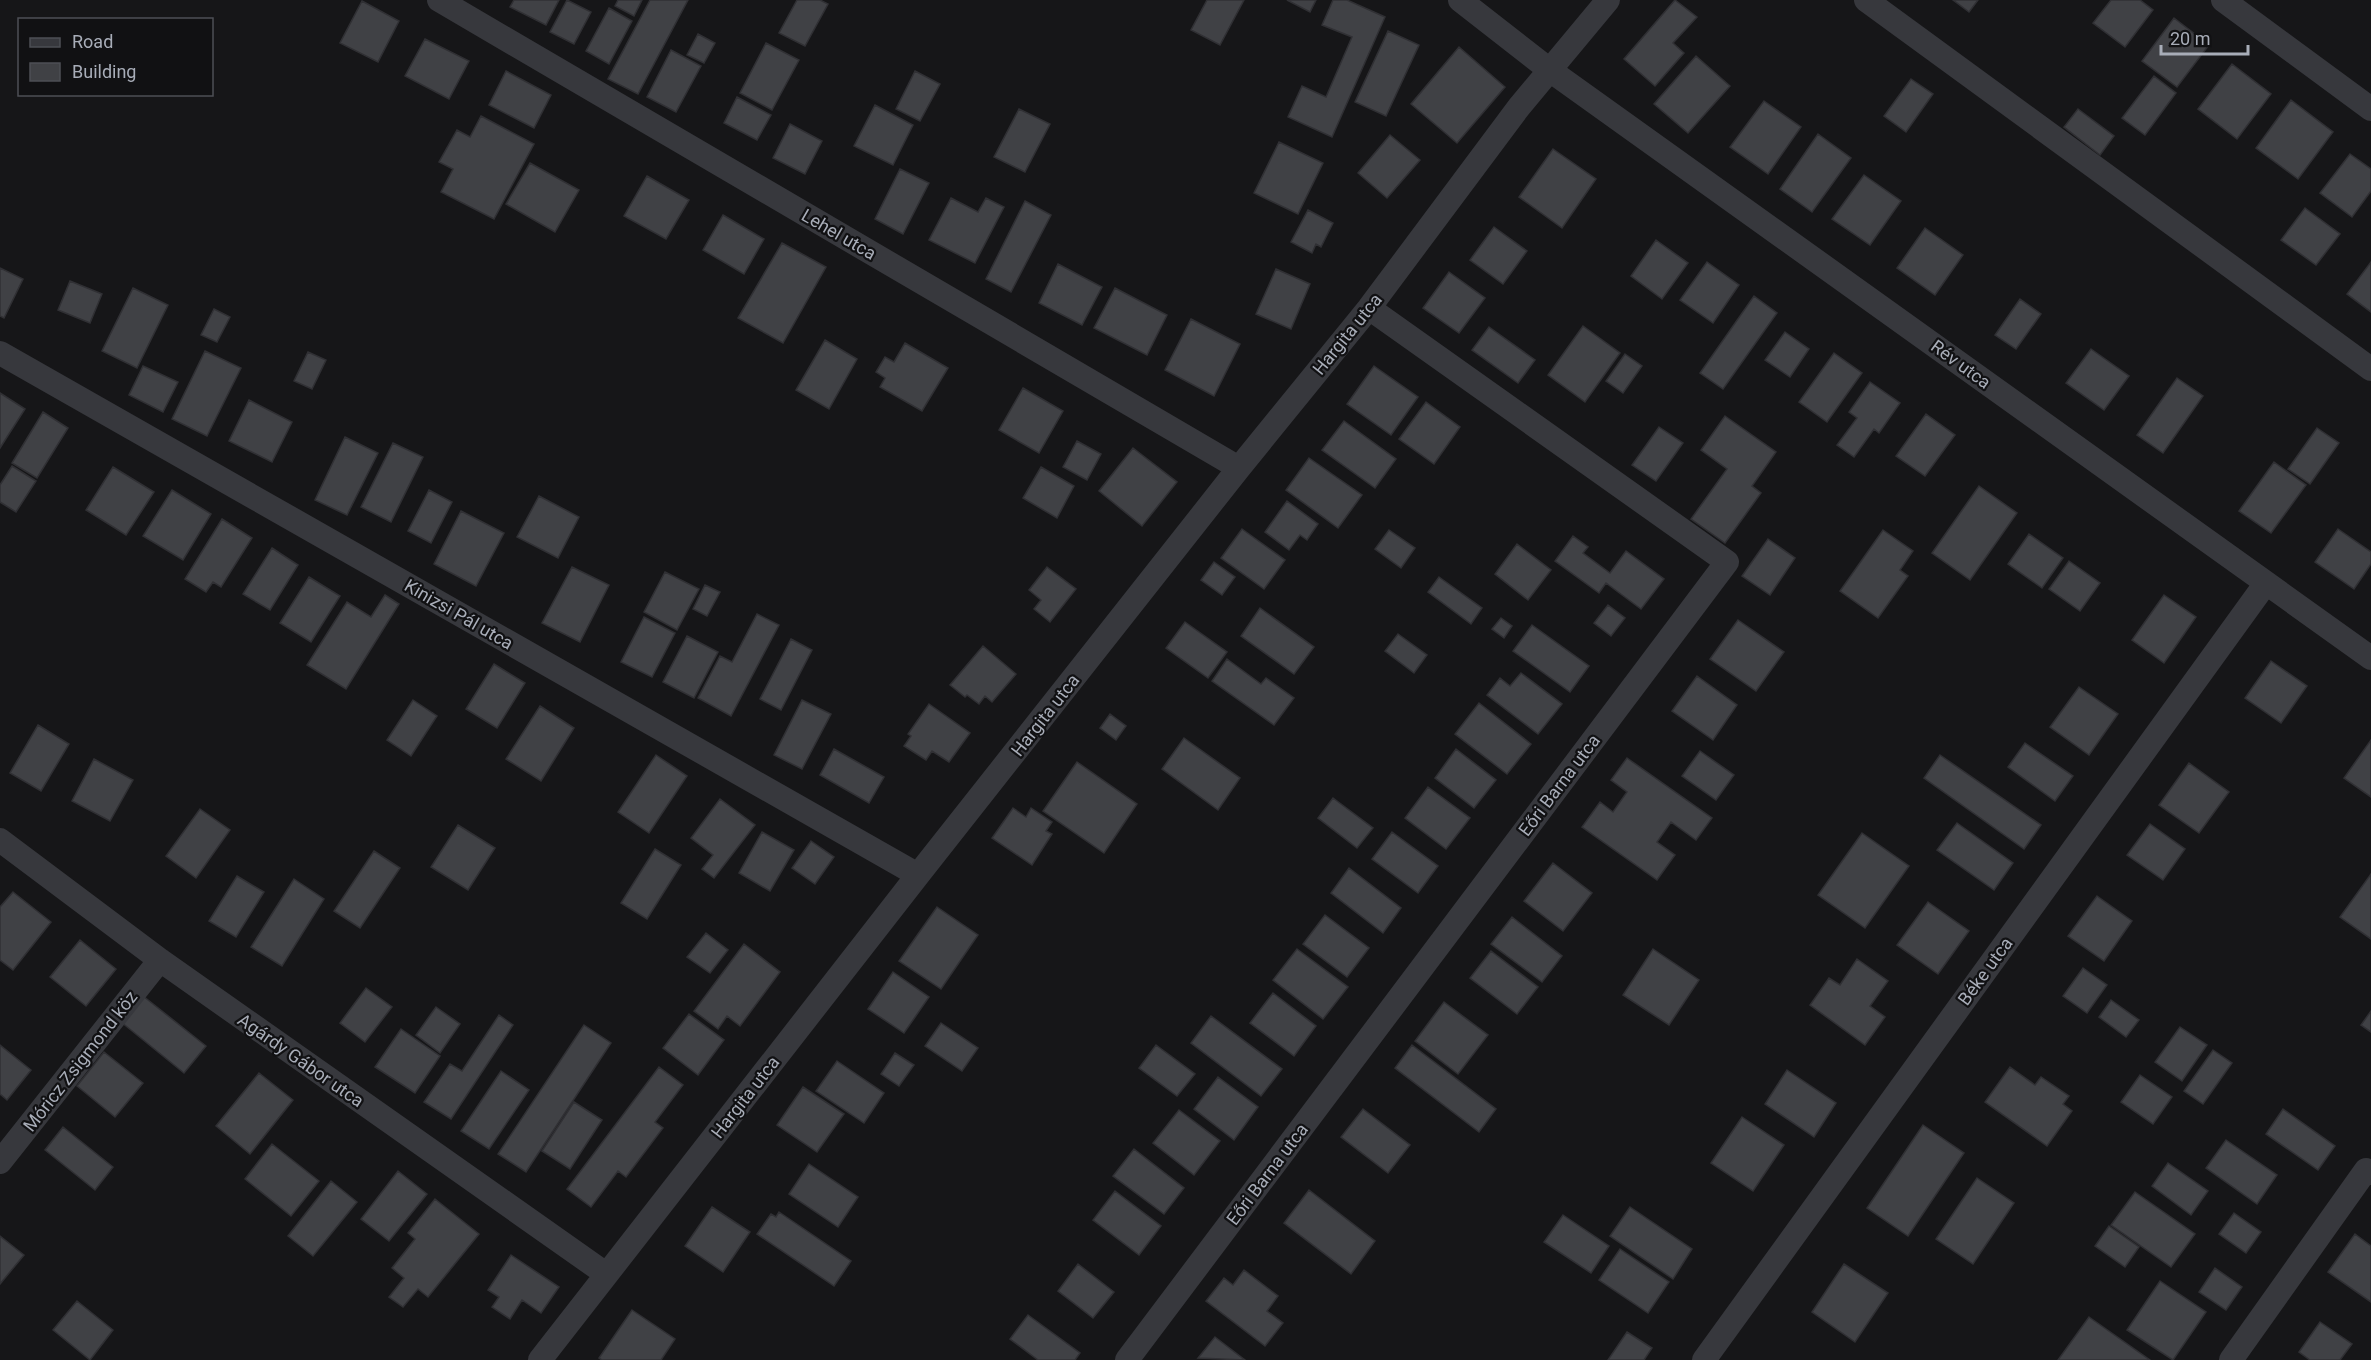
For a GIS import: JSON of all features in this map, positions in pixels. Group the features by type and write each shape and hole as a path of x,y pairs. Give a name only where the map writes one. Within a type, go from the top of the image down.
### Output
{"street":[{"name":"Lehel utca","path":"439,0 1239,468"},
{"name":"Rév utca","path":"1460,0 1551,71 2371,658"},
{"name":"Hargita utca","path":"540,1360 918,874 1239,468 1369,308 1520,106 1608,0"},
{"path":"1866,0 2371,369"},
{"path":"2223,0 2371,109"},
{"name":"Eőri Barna utca","path":"1127,1360 1728,562 1369,308"},
{"name":"Kinizsi Pál utca","path":"0,353 918,874"},
{"name":"Béke utca","path":"1704,1360 2266,583"},
{"name":"Agárdy Gábor utca","path":"0,840 160,960 606,1274"},
{"name":"Móricz Zsigmond köz","path":"0,1162 160,960"},
{"path":"2231,1360 2367,1170 2371,1173"}],"building":[{"path":"514,0 559,0 546,25 510,7"},
{"path":"567,0 591,12 574,44 550,32"},
{"path":"618,0 642,0 634,16 615,6"},
{"path":"650,0 688,0 638,94 608,79"},
{"path":"797,0 820,0 828,4 805,46 779,33"},
{"path":"1207,0 1244,0 1220,45 1191,30"},
{"path":"1287,0 1316,0 1310,12"},
{"path":"1333,0 1347,0 1385,17 1332,137 1288,117 1302,86 1326,97 1352,37 1322,25"},
{"path":"1675,0 1697,17 1673,43 1684,53 1655,86 1624,59"},
{"path":"1953,0 1978,0 1969,12"},
{"path":"2111,0 2140,0 2153,10 2125,47 2093,23"},
{"path":"362,1 399,21 378,62 340,43"},
{"path":"609,8 632,21 609,64 586,51"},
{"path":"2174,18 2209,45 2177,87 2142,61"},
{"path":"1388,31 1419,45 1386,116 1355,102"},
{"path":"698,34 715,43 704,63 687,55"},
{"path":"425,39 469,61 449,99 405,76"},
{"path":"766,43 799,60 772,110 740,93"},
{"path":"1459,47 1505,87 1457,143 1411,104"},
{"path":"671,50 701,66 676,112 647,97"},
{"path":"1696,56 1730,86 1688,133 1654,104"},
{"path":"2232,64 2271,94 2237,139 2198,109"},
{"path":"506,71 551,95 534,128 489,105"},
{"path":"915,71 940,84 920,121 896,109"},
{"path":"2154,76 2176,93 2145,135 2122,118"},
{"path":"1911,79 1933,94 1906,132 1884,116"},
{"path":"737,97 771,115 757,140 724,123"},
{"path":"2291,100 2333,132 2298,179 2256,148"},
{"path":"1764,101 1801,127 1768,174 1730,147"},
{"path":"875,105 913,125 893,165 854,146"},
{"path":"1019,109 1050,124 1025,172 994,157"},
{"path":"2078,109 2114,136 2100,155 2064,127"},
{"path":"481,116 534,144 494,219 441,192 453,169 439,162 457,130 470,137"},
{"path":"790,124 822,141 805,174 773,158"},
{"path":"1818,134 1851,158 1812,212 1780,189"},
{"path":"1390,135 1420,160 1387,198 1358,173"},
{"path":"1279,142 1323,163 1298,214 1254,193"},
{"path":"1553,149 1596,179 1562,228 1519,197"},
{"path":"2350,154 2371,169 2371,191 2352,217 2320,193"},
{"path":"530,163 579,190 555,232 506,204"},
{"path":"900,169 929,183 903,234 875,219"},
{"path":"1864,175 1901,201 1870,245 1832,219"},
{"path":"647,176 689,200 666,239 624,216"},
{"path":"951,198 978,212 986,198 1004,207 975,263 929,240"},
{"path":"1025,201 1051,215 1011,292 986,279"},
{"path":"2305,208 2340,234 2316,265 2281,240"},
{"path":"1308,210 1333,223 1321,247 1316,244 1312,253 1291,242"},
{"path":"723,215 764,239 744,274 703,250"},
{"path":"1494,227 1527,251 1503,284 1470,260"},
{"path":"1925,228 1963,255 1935,295 1897,268"},
{"path":"1656,240 1688,263 1662,299 1631,276"},
{"path":"782,243 826,267 783,343 738,318"},
{"path":"1707,262 1739,285 1713,323 1680,300"},
{"path":"2371,262 2371,312 2347,294"},
{"path":"1058,264 1102,287 1082,325 1039,303"},
{"path":"0,268 23,279 4,318 0,316"},
{"path":"1276,269 1310,284 1291,329 1256,314"},
{"path":"1449,272 1485,298 1459,333 1423,308"},
{"path":"70,281 102,294 90,323 58,310"},
{"path":"133,288 168,305 137,368 102,351"},
{"path":"1115,288 1167,315 1147,355 1094,328"},
{"path":"1754,296 1777,313 1723,389 1700,373"},
{"path":"2020,299 2041,314 2016,349 1995,335"},
{"path":"214,309 230,317 217,342 201,335"},
{"path":"1191,319 1240,344 1214,396 1165,370"},
{"path":"1583,326 1620,353 1585,402 1548,375"},
{"path":"1489,327 1535,360 1518,383 1472,350"},
{"path":"1785,332 1809,349 1790,377 1765,360"},
{"path":"825,340 857,359 829,409 796,390"},
{"path":"905,343 948,368 922,411 880,387 885,378 876,372 885,357 894,362"},
{"path":"2091,349 2129,376 2104,410 2066,383"},
{"path":"205,351 241,368 207,436 172,419"},
{"path":"308,352 326,360 312,389 294,381"},
{"path":"1834,353 1862,373 1827,422 1799,402"},
{"path":"1625,354 1642,366 1623,393 1606,381"},
{"path":"143,366 178,382 163,412 129,395"},
{"path":"1374,366 1418,397 1391,435 1347,404"},
{"path":"2177,378 2203,396 2163,453 2137,435"},
{"path":"1870,382 1900,403 1879,433 1874,429 1854,457 1837,445 1857,418 1849,412"},
{"path":"1023,388 1063,411 1039,453 999,430"},
{"path":"0,393 25,409 0,448"},
{"path":"249,400 292,422 272,462 229,441"},
{"path":"1426,402 1460,427 1434,464 1399,439"},
{"path":"43,412 68,428 37,478 12,463"},
{"path":"1926,414 1955,435 1925,476 1896,456"},
{"path":"1725,416 1776,452 1752,486 1761,493 1725,543 1691,519 1727,469 1701,450"},
{"path":"1344,421 1396,459 1375,488 1322,450"},
{"path":"1659,427 1683,443 1656,481 1632,465"},
{"path":"2317,428 2339,443 2310,484 2288,469"},
{"path":"345,437 378,453 347,515 315,500"},
{"path":"1077,441 1101,454 1087,480 1063,467"},
{"path":"393,443 423,457 391,522 361,507"},
{"path":"1133,448 1177,482 1142,526 1099,491"},
{"path":"1309,458 1362,495 1338,528 1286,490"},
{"path":"2274,462 2306,485 2271,533 2239,511"},
{"path":"12,466 36,481 16,512 0,502 0,485"},
{"path":"113,467 154,492 126,535 86,510"},
{"path":"1041,467 1074,486 1057,518 1023,498"},
{"path":"1979,486 2017,513 1970,580 1932,553"},
{"path":"172,490 211,514 183,560 143,536"},
{"path":"429,490 452,502 431,543 408,531"},
{"path":"539,496 579,517 558,558 517,537"},
{"path":"1287,501 1318,524 1307,540 1300,535 1289,550 1265,532"},
{"path":"461,511 504,533 476,586 434,564"},
{"path":"222,519 252,538 221,587 213,582 206,592 185,579"},
{"path":"1242,529 1285,560 1264,589 1221,558"},
{"path":"2338,529 2371,552 2371,564 2354,589 2315,562"},
{"path":"1389,530 1415,548 1401,568 1375,549"},
{"path":"1883,530 1913,551 1900,570 1908,576 1878,618 1840,591"},
{"path":"2029,534 2063,558 2042,588 2008,564"},
{"path":"1573,536 1588,547 1583,553 1610,573 1626,551 1664,579 1641,609 1606,583 1599,593 1555,561"},
{"path":"1768,539 1795,558 1770,595 1742,576"},
{"path":"1517,544 1551,570 1528,600 1495,574"},
{"path":"272,548 298,565 270,610 243,594"},
{"path":"2069,561 2100,583 2080,611 2049,589"},
{"path":"1214,562 1235,577 1222,595 1201,580"},
{"path":"572,567 609,585 580,642 542,623"},
{"path":"1047,567 1076,589 1050,622 1034,609 1041,600 1029,590"},
{"path":"665,572 699,589 677,630 644,612"},
{"path":"309,577 340,596 311,642 280,623"},
{"path":"1439,577 1482,608 1471,624 1428,592"},
{"path":"705,585 720,592 707,616 693,609"},
{"path":"385,595 399,604 346,689 307,665 347,602 371,617"},
{"path":"2164,595 2196,617 2164,663 2132,640"},
{"path":"1608,605 1625,618 1611,636 1594,623"},
{"path":"1260,608 1314,647 1294,674 1241,636"},
{"path":"757,614 779,625 731,716 698,698 720,656 732,662"},
{"path":"644,617 675,633 652,677 621,662"},
{"path":"1501,618 1512,626 1504,638 1492,629"},
{"path":"1738,620 1784,652 1756,691 1710,659"},
{"path":"1185,622 1227,652 1208,678 1166,648"},
{"path":"1532,625 1589,666 1570,692 1513,651"},
{"path":"1398,634 1427,655 1414,673 1385,651"},
{"path":"687,636 718,652 694,698 663,682"},
{"path":"791,639 812,650 781,710 760,699"},
{"path":"983,646 1016,674 992,702 985,696 979,704 967,695 965,697 950,685"},
{"path":"1227,659 1261,684 1266,678 1294,698 1274,725 1212,681"},
{"path":"2271,661 2307,686 2281,723 2245,698"},
{"path":"494,664 525,683 497,728 466,709"},
{"path":"1521,673 1562,704 1538,734 1487,695 1500,678 1510,686"},
{"path":"1697,676 1737,705 1713,740 1672,711"},
{"path":"2079,687 2118,714 2089,755 2050,727"},
{"path":"413,700 437,716 411,756 387,740"},
{"path":"802,700 831,714 802,769 774,755"},
{"path":"1479,703 1531,744 1507,774 1455,734"},
{"path":"929,704 970,733 949,762 932,751 926,760 904,746 911,736 908,734"},
{"path":"540,706 574,728 541,781 506,759"},
{"path":"1110,714 1126,726 1116,740 1100,728"},
{"path":"38,725 69,744 41,791 10,773"},
{"path":"1184,738 1240,778 1218,810 1162,769"},
{"path":"2371,740 2371,797 2344,778"},
{"path":"2025,743 2073,776 2055,801 2008,767"},
{"path":"834,749 884,777 869,803 820,775"},
{"path":"1456,749 1496,780 1474,808 1435,778"},
{"path":"1700,751 1734,775 1716,800 1682,776"},
{"path":"656,755 687,776 649,833 618,812"},
{"path":"1940,755 2041,825 2024,849 1924,778"},
{"path":"1627,758 1712,818 1696,840 1671,822 1657,842 1675,855 1657,880 1582,827 1600,802 1613,812 1627,792 1611,780"},
{"path":"94,759 133,780 110,821 72,801"},
{"path":"1077,762 1137,804 1104,853 1043,811"},
{"path":"2189,763 2229,792 2199,833 2159,805"},
{"path":"1428,787 1470,818 1446,849 1405,818"},
{"path":"1333,798 1373,828 1357,848 1318,818"},
{"path":"720,799 755,825 714,878 702,869 713,855 691,838"},
{"path":"1013,808 1026,817 1031,808 1052,822 1046,831 1052,834 1032,865 992,838"},
{"path":"200,809 230,830 196,878 166,856"},
{"path":"1957,823 2013,863 1994,890 1937,850"},
{"path":"2150,824 2185,849 2163,880 2127,855"},
{"path":"458,825 495,848 468,890 431,867"},
{"path":"762,832 794,850 770,891 739,873"},
{"path":"1392,832 1438,866 1418,893 1372,859"},
{"path":"1862,833 1909,866 1865,928 1818,895"},
{"path":"811,841 834,857 815,884 792,868"},
{"path":"655,849 681,865 647,919 621,903"},
{"path":"374,851 400,868 360,928 334,911"},
{"path":"1553,863 1592,893 1563,931 1524,901"},
{"path":"1349,868 1401,908 1383,933 1331,893"},
{"path":"2371,874 2371,939 2340,917"},
{"path":"237,876 264,892 236,937 209,921"},
{"path":"294,879 324,899 282,966 251,947"},
{"path":"13,892 51,922 13,970 0,960 0,907"},
{"path":"2097,896 2132,921 2104,961 2068,936"},
{"path":"1928,902 1969,931 1938,974 1897,945"},
{"path":"937,907 978,935 941,989 899,961"},
{"path":"1325,915 1369,948 1347,977 1303,944"},
{"path":"1512,917 1562,956 1542,982 1491,944"},
{"path":"706,933 728,950 710,973 687,957"},
{"path":"80,940 116,969 86,1006 50,977"},
{"path":"744,944 780,972 740,1026 727,1016 718,1029 694,1011"},
{"path":"1297,949 1348,987 1323,1019 1273,980"},
{"path":"1653,949 1699,980 1669,1025 1623,995"},
{"path":"1491,951 1538,987 1517,1014 1470,978"},
{"path":"1857,959 1888,981 1870,1006 1885,1017 1865,1045 1810,1005 1829,978 1840,985"},
{"path":"2083,968 2107,985 2087,1013 2063,996"},
{"path":"893,972 929,997 904,1033 868,1009"},
{"path":"366,988 392,1007 365,1042 340,1023"},
{"path":"1273,993 1316,1026 1294,1056 1250,1023"},
{"path":"143,996 206,1046 184,1073 121,1022"},
{"path":"2111,1000 2139,1020 2126,1037 2099,1017"},
{"path":"1444,1002 1488,1035 1458,1074 1415,1041"},
{"path":"436,1007 460,1024 440,1053 416,1035"},
{"path":"2371,1011 2371,1032 2361,1025"},
{"path":"689,1014 724,1040 698,1075 663,1048"},
{"path":"499,1015 513,1025 451,1119 424,1102 450,1064 462,1071"},
{"path":"1211,1016 1282,1069 1261,1096 1191,1043"},
{"path":"941,1023 978,1048 962,1071 925,1046"},
{"path":"584,1025 611,1043 526,1172 498,1154"},
{"path":"2180,1027 2207,1045 2182,1081 2155,1062"},
{"path":"401,1029 440,1056 415,1093 375,1067"},
{"path":"0,1045 31,1070 7,1100 0,1094"},
{"path":"1156,1045 1195,1074 1177,1096 1139,1068"},
{"path":"1412,1045 1496,1109 1479,1132 1395,1068"},
{"path":"2213,1050 2232,1063 2203,1104 2184,1091"},
{"path":"104,1052 143,1083 115,1117 77,1086"},
{"path":"895,1053 914,1065 899,1086 881,1074"},
{"path":"837,1061 884,1093 864,1123 816,1091"},
{"path":"659,1067 683,1085 655,1122 663,1128 626,1177 618,1171 591,1207 567,1189"},
{"path":"2010,1067 2035,1085 2041,1077 2069,1096 2063,1104 2072,1111 2047,1146 1985,1102"},
{"path":"1787,1070 1836,1103 1814,1137 1765,1104"},
{"path":"501,1071 529,1090 489,1149 461,1131"},
{"path":"259,1073 293,1100 250,1154 216,1126"},
{"path":"2140,1075 2172,1097 2153,1124 2121,1102"},
{"path":"1218,1077 1258,1107 1234,1140 1194,1109"},
{"path":"803,1087 844,1114 817,1152 777,1125"},
{"path":"574,1102 602,1120 570,1169 542,1151"},
{"path":"1363,1109 1410,1145 1388,1173 1341,1137"},
{"path":"2283,1109 2335,1146 2318,1170 2266,1134"},
{"path":"1179,1110 1220,1141 1194,1175 1153,1143"},
{"path":"1742,1117 1784,1145 1753,1191 1711,1163"},
{"path":"1923,1125 1964,1153 1908,1236 1867,1208"},
{"path":"63,1127 113,1167 95,1190 45,1150"},
{"path":"2226,1140 2277,1175 2257,1204 2206,1168"},
{"path":"272,1144 319,1181 291,1216 245,1179"},
{"path":"1134,1149 1184,1188 1164,1214 1113,1176"},
{"path":"2168,1163 2208,1191 2191,1215 2152,1186"},
{"path":"809,1164 858,1197 838,1227 789,1194"},
{"path":"398,1171 427,1194 389,1241 361,1219"},
{"path":"1977,1178 2014,1203 1973,1264 1936,1239"},
{"path":"331,1181 357,1202 313,1256 288,1236"},
{"path":"1309,1190 1375,1241 1351,1274 1284,1223"},
{"path":"1115,1191 1161,1226 1139,1255 1093,1220"},
{"path":"2135,1192 2195,1234 2171,1267 2111,1225"},
{"path":"435,1199 479,1234 428,1297 418,1289 403,1307 389,1297 404,1278 392,1268 415,1239 408,1233"},
{"path":"712,1207 750,1232 723,1272 685,1246"},
{"path":"1630,1207 1692,1249 1673,1279 1610,1236"},
{"path":"779,1212 851,1261 834,1286 757,1234 771,1214 776,1217"},
{"path":"2234,1213 2261,1232 2246,1253 2219,1234"},
{"path":"1563,1215 1609,1246 1591,1273 1544,1242"},
{"path":"2109,1226 2139,1247 2125,1267 2095,1246"},
{"path":"2355,1234 2371,1246 2371,1302 2328,1272"},
{"path":"0,1236 24,1255 0,1284"},
{"path":"1620,1249 1669,1282 1648,1313 1599,1280"},
{"path":"511,1255 559,1287 541,1313 522,1300 510,1319 492,1307 499,1297 488,1290"},
{"path":"1078,1264 1114,1292 1093,1318 1058,1291"},
{"path":"1844,1264 1888,1293 1855,1342 1812,1312"},
{"path":"2215,1268 2242,1287 2226,1310 2199,1292"},
{"path":"1244,1270 1278,1296 1267,1311 1283,1323 1265,1346 1206,1301 1224,1278 1233,1285"},
{"path":"2160,1281 2206,1312 2173,1360 2127,1330"},
{"path":"77,1301 113,1330 90,1360 53,1330"},
{"path":"632,1310 675,1339 661,1360 602,1360 599,1358"},
{"path":"1028,1315 1080,1353 1075,1360 1038,1360 1010,1339"},
{"path":"2089,1317 2150,1360 2058,1360"},
{"path":"2320,1322 2352,1344 2340,1360 2310,1360 2299,1352"},
{"path":"1627,1332 1652,1348 1644,1360 1608,1360"},
{"path":"1215,1337 1245,1360 1198,1358"}]}
